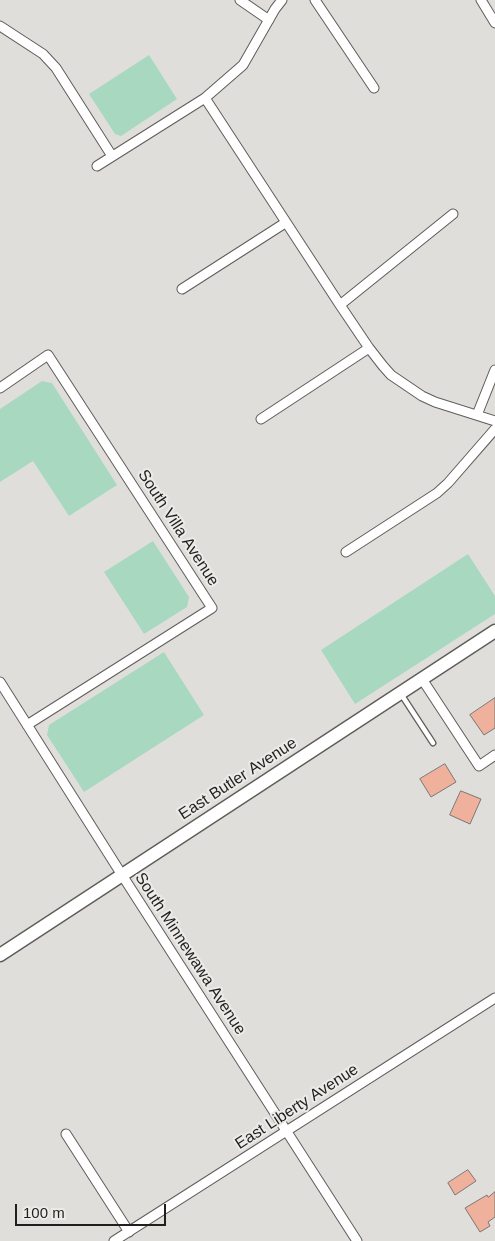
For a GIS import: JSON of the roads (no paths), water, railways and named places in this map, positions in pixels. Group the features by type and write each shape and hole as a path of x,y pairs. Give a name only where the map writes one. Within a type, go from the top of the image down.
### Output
{"street":[{"path":"240,0 269,20"},
{"path":"97,166 205,98 243,66 282,0"},
{"path":"315,0 374,88"},
{"path":"480,0 495,23"},
{"path":"0,26 43,54 56,68 112,156"},
{"path":"205,98 285,223 383,366 422,396 495,421"},
{"path":"340,305 453,214"},
{"path":"182,289 285,223"},
{"path":"261,419 369,348"},
{"name":"South Villa Avenue","path":"0,388 48,355 212,608 28,725"},
{"path":"478,415 495,370"},
{"path":"346,552 437,493 495,429"},
{"name":"East Butler Avenue","path":"0,955 495,631"},
{"path":"422,679 478,766 495,755"},
{"name":"South Minnewawa Avenue","path":"0,682 357,1241"},
{"name":"East Liberty Avenue","path":"114,1241 495,998"},
{"path":"66,1134 129,1232"}],"lane":[{"path":"400,693 433,743"}]}
